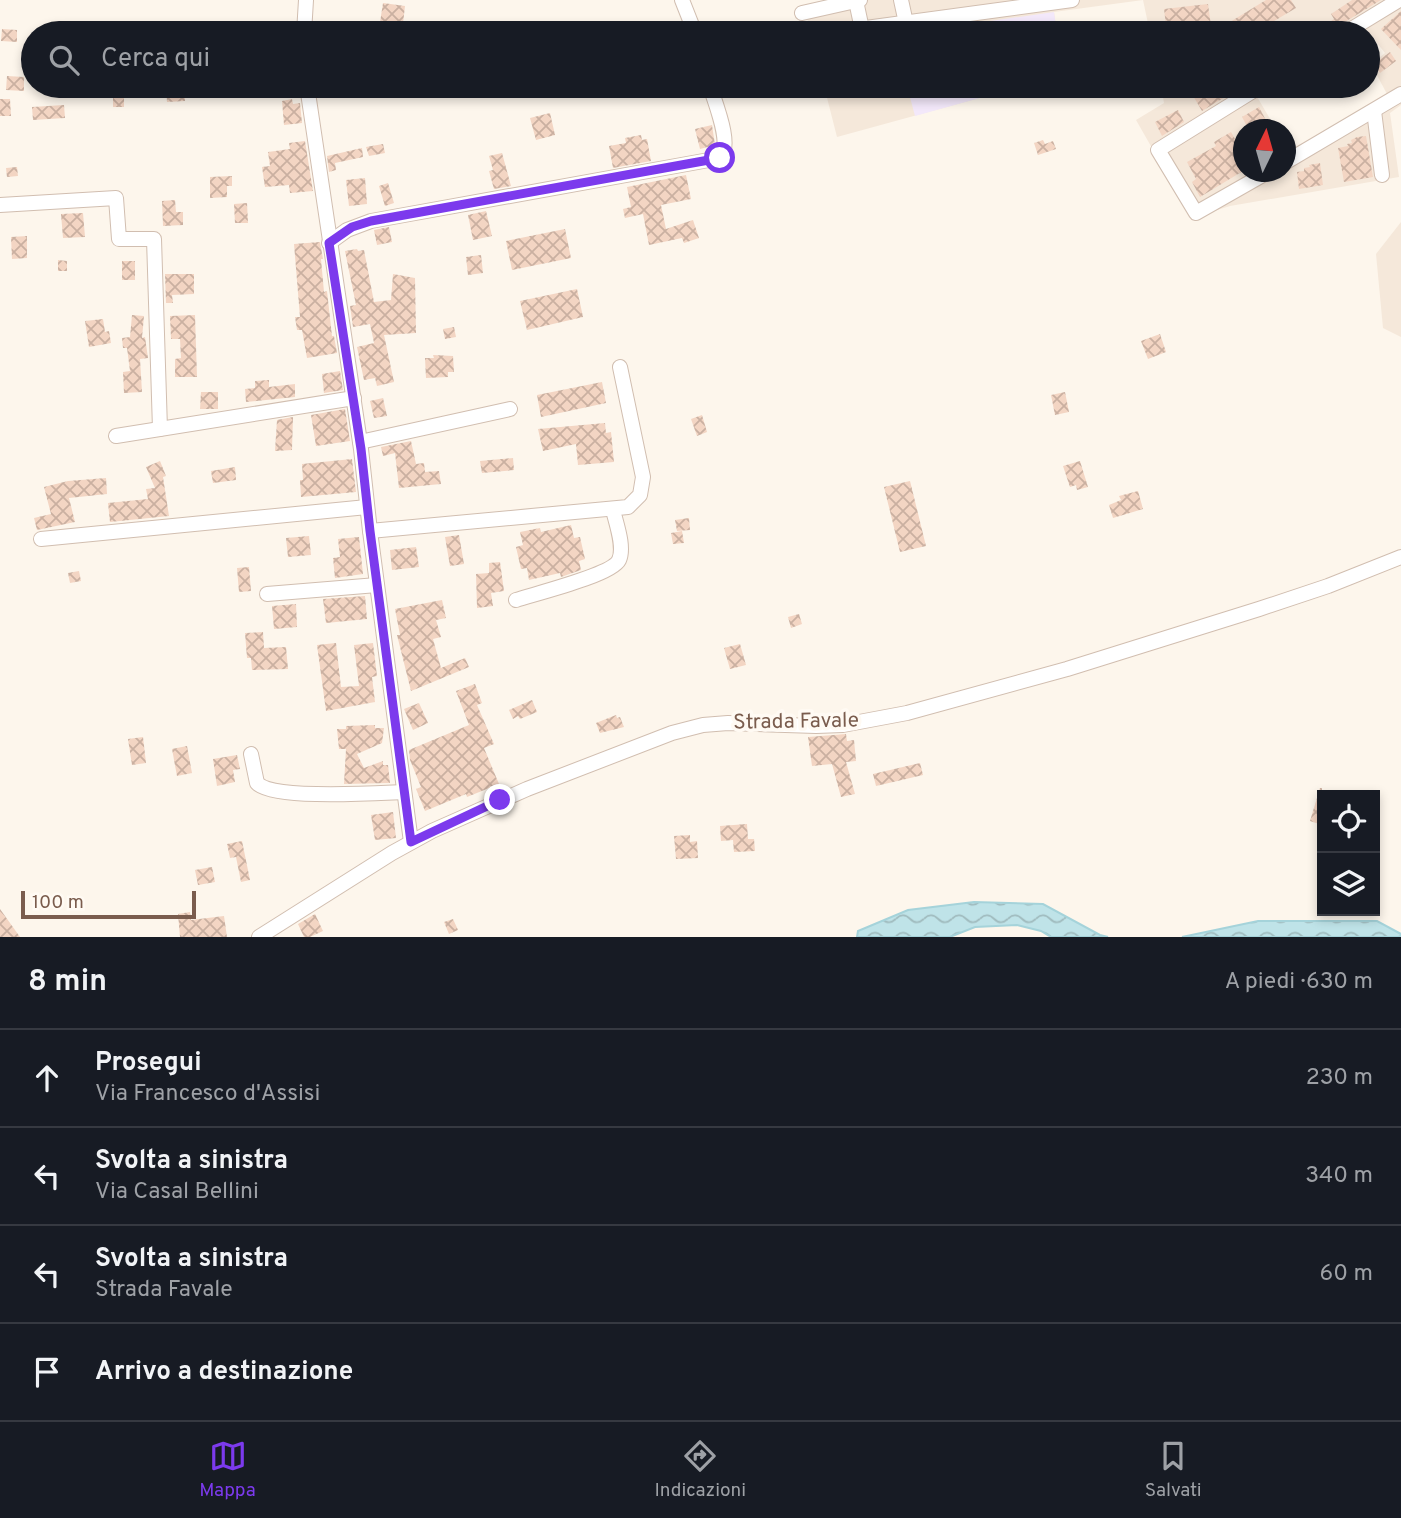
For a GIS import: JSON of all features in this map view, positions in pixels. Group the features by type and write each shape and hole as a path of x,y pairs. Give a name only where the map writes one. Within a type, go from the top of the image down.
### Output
{"street":[{"path":"305,21 306,0"},
{"path":"682,0 690,21"},
{"path":"802,13 858,0 861,21"},
{"path":"901,0 906,21"},
{"path":"920,21 1072,0"},
{"path":"1365,21 1400,0"},
{"path":"1296,156 1401,94"},
{"path":"309,98 354,398 411,842"},
{"path":"329,240 352,227 371,221 720,158 725,153 726,142 713,98"},
{"path":"1242,98 1158,150 1196,213 1250,182"},
{"path":"1374,111 1382,175"},
{"path":"0,205 116,198 119,239 154,239 160,429"},
{"path":"370,531 624,509 632,505 640,495 643,482 620,367"},
{"path":"116,436 354,398"},
{"path":"360,442 510,409"},
{"path":"41,539 367,506"},
{"path":"516,600 592,576 616,564 620,558 620,550 613,510"},
{"name":"Strada Favale","path":"259,937 411,842 518,793 678,730 729,723 835,726 920,710 1067,669 1259,609 1349,579 1401,557"},
{"path":"267,594 377,585"},
{"path":"251,754 257,783 267,789 298,793 404,792"}],"shaded area":[{"path":"838,0 1143,0 1054,12 1055,21 808,21 804,8"},
{"path":"1143,0 1401,0 1401,105 1390,113 1399,177 1230,206 1192,218 1136,120 1164,103 1163,98 1258,98 1270,119 1233,119 1233,182 1296,182 1296,149 1387,94 1380,81 1380,57 1385,53 1380,47 1380,21 1147,21"},
{"path":"1054,12 1055,21 991,21"},
{"path":"827,98 979,98 837,137"},
{"path":"910,98 980,98 915,116"},
{"path":"1401,222 1401,337 1383,328 1376,254"}],"water":[{"path":"974,902 1043,904 1108,937 1051,937 1041,931 1017,925 975,927 950,937 857,937 858,931 908,910"},
{"path":"1258,921 1377,921 1401,934 1401,937 1182,937"}],"building":[{"path":"1266,0 1291,0 1296,8 1274,21 1232,21"},
{"path":"1352,0 1381,0 1347,21 1331,21 1334,19 1331,14"},
{"path":"383,3 405,6 403,21 380,21"},
{"path":"1208,4 1210,21 1166,21 1164,9"},
{"path":"1401,11 1401,50 1381,29"},
{"path":"2,29 17,30 17,42 1,41"},
{"path":"1390,52 1396,61 1380,73 1380,60"},
{"path":"7,76 21,77 21,91 6,90"},
{"path":"113,98 124,98 124,107 113,107"},
{"path":"167,98 185,98 185,101 167,102"},
{"path":"1194,98 1223,98 1202,111"},
{"path":"0,99 10,99 11,116 0,116"},
{"path":"292,99 293,104 300,103 302,123 284,125 282,101"},
{"path":"64,105 65,118 33,120 32,107"},
{"path":"1259,107 1265,119 1243,119 1242,117"},
{"path":"1178,110 1184,122 1162,136 1155,122"},
{"path":"550,113 555,135 536,140 530,118"},
{"path":"712,125 715,145 700,149 695,129"},
{"path":"1231,132 1233,136 1233,177 1200,197 1192,182 1196,179 1187,162 1216,146 1214,142"},
{"path":"641,135 642,140 647,139 651,161 613,168 609,146 626,143 625,138"},
{"path":"1366,136 1373,177 1344,182 1338,148 1348,146 1347,144 1352,143 1351,140 1357,137"},
{"path":"1043,140 1045,144 1053,141 1056,149 1038,155 1034,143"},
{"path":"305,141 313,191 290,193 289,185 265,187 262,167 270,166 268,152 290,149 289,143"},
{"path":"383,144 385,153 369,156 366,147"},
{"path":"362,148 363,157 335,163 336,170 329,172 327,156"},
{"path":"502,153 511,186 494,189 489,171 493,170 489,156"},
{"path":"1320,163 1323,185 1299,189 1297,172 1304,171 1309,165"},
{"path":"17,167 18,176 7,177 6,168"},
{"path":"686,175 691,199 661,205 666,229 693,220 699,238 684,243 682,238 649,245 643,214 625,218 623,209 631,207 627,187"},
{"path":"232,176 232,186 227,186 227,197 210,198 210,177"},
{"path":"365,178 367,204 349,206 346,180"},
{"path":"388,183 394,203 385,206 379,186"},
{"path":"175,200 176,212 183,212 183,225 163,226 162,201"},
{"path":"247,203 248,223 235,223 234,204"},
{"path":"486,211 492,236 473,240 468,215"},
{"path":"83,213 85,237 63,238 61,214"},
{"path":"389,227 392,242 377,245 374,230"},
{"path":"565,229 571,258 512,270 506,241"},
{"path":"27,236 27,258 12,259 11,237"},
{"path":"320,242 324,292 327,291 332,336 337,353 307,358 302,330 297,330 295,317 300,317 294,244"},
{"path":"364,250 374,302 391,300 393,274 415,278 416,333 384,335 394,382 377,386 375,378 364,380 357,347 374,343 370,324 353,327 350,306 356,305 345,251"},
{"path":"481,255 483,273 468,275 466,257"},
{"path":"58,260 67,261 67,271 58,271"},
{"path":"122,261 135,261 135,280 122,280"},
{"path":"165,274 194,274 194,294 172,295 173,303 166,303"},
{"path":"577,289 583,317 527,330 520,301"},
{"path":"132,315 144,316 142,338 145,337 148,358 140,359 142,392 124,393 123,372 130,371 127,348 123,348 122,338 130,337"},
{"path":"195,315 197,377 175,377 175,359 181,358 180,339 171,339 170,316"},
{"path":"103,319 105,332 109,331 111,343 89,347 85,321"},
{"path":"454,327 456,337 445,339 443,329"},
{"path":"1160,334 1166,352 1148,359 1141,341"},
{"path":"433,355 453,356 454,372 448,372 448,377 426,378 425,358 434,358"},
{"path":"340,371 343,390 324,393 322,374"},
{"path":"269,380 269,387 295,384 295,397 246,402 245,389 255,388 255,381"},
{"path":"602,382 606,403 541,417 537,395"},
{"path":"201,392 218,392 218,409 200,409"},
{"path":"1065,392 1069,412 1055,415 1051,395"},
{"path":"383,398 387,416 374,418 370,401"},
{"path":"345,409 350,441 316,446 311,415"},
{"path":"702,415 707,432 697,436 691,419"},
{"path":"293,417 292,450 275,451 277,420"},
{"path":"605,423 606,433 611,432 614,462 578,465 576,444 543,451 538,429"},
{"path":"411,441 416,464 424,463 425,472 439,471 441,484 399,488 395,453 383,456 381,447"},
{"path":"513,458 514,470 482,473 480,461"},
{"path":"352,459 356,492 301,497 302,464"},
{"path":"160,461 166,476 163,477 169,516 110,522 108,503 148,499 146,489 155,488 146,467"},
{"path":"1080,461 1088,487 1077,490 1076,485 1070,487 1063,466"},
{"path":"235,467 236,480 213,483 211,471"},
{"path":"106,478 107,494 69,498 75,522 37,530 34,518 51,514 44,487 68,481"},
{"path":"910,481 926,546 900,552 884,487"},
{"path":"1138,491 1143,509 1113,518 1109,505 1121,500 1119,496"},
{"path":"689,518 690,530 677,531 675,520"},
{"path":"571,525 574,538 580,537 585,559 579,561 581,570 561,577 560,573 529,580 527,568 521,569 516,547 523,545 520,532 540,528 541,532"},
{"path":"682,531 684,543 673,544 671,533"},
{"path":"459,535 464,564 450,566 445,537"},
{"path":"309,536 311,555 288,557 286,538"},
{"path":"359,537 363,574 335,578 333,558 340,557 338,539"},
{"path":"416,547 419,567 392,570 390,550"},
{"path":"500,562 504,591 491,593 493,606 477,608 476,574 489,573 489,563"},
{"path":"249,567 251,591 239,592 237,568"},
{"path":"79,571 81,581 70,583 68,573"},
{"path":"365,596 367,619 326,623 323,599"},
{"path":"442,600 446,618 436,620 441,637 433,639 441,668 465,658 469,667 411,691 397,635 400,635 395,609"},
{"path":"296,604 297,627 274,629 272,606"},
{"path":"799,614 802,624 791,628 788,617"},
{"path":"263,632 264,648 286,647 288,669 252,670 251,658 247,658 245,633"},
{"path":"336,643 341,687 359,686 354,645 373,643 377,676 372,677 375,702 326,711 317,645"},
{"path":"740,644 746,665 730,669 724,648"},
{"path":"475,684 482,703 477,705 494,744 484,748 499,784 425,811 416,789 421,787 410,760 409,750 469,725 456,691"},
{"path":"532,700 537,712 513,719 509,710"},
{"path":"419,703 428,723 413,730 404,709"},
{"path":"616,715 617,718 620,717 624,727 600,733 596,723"},
{"path":"375,725 375,728 384,728 382,743 357,754 364,768 383,761 383,765 388,765 390,783 344,784 346,749 339,749 337,729"},
{"path":"846,734 847,741 854,740 856,761 846,762 855,794 841,797 832,764 812,766 808,737"},
{"path":"143,737 146,763 132,765 128,739"},
{"path":"187,746 192,773 177,776 172,749"},
{"path":"237,755 240,769 233,770 235,782 217,786 213,759"},
{"path":"920,763 923,775 876,786 873,774"},
{"path":"1317,798 1317,823 1310,821"},
{"path":"393,812 396,838 375,840 371,815"},
{"path":"747,824 748,839 754,839 755,851 734,852 733,840 721,841 720,826"},
{"path":"690,835 690,842 697,841 698,858 676,859 674,836"},
{"path":"242,841 250,880 241,882 236,857 230,858 227,844"},
{"path":"212,867 215,882 198,885 195,870"},
{"path":"0,909 20,937 0,937"},
{"path":"190,912 191,920 224,916 227,937 180,937 178,914"},
{"path":"315,914 323,931 304,937 298,924"},
{"path":"453,919 458,930 449,934 444,922"}],"route":[{"path":"500,800 411,842 361,449 329,243 352,227 371,221 720,158"}]}
